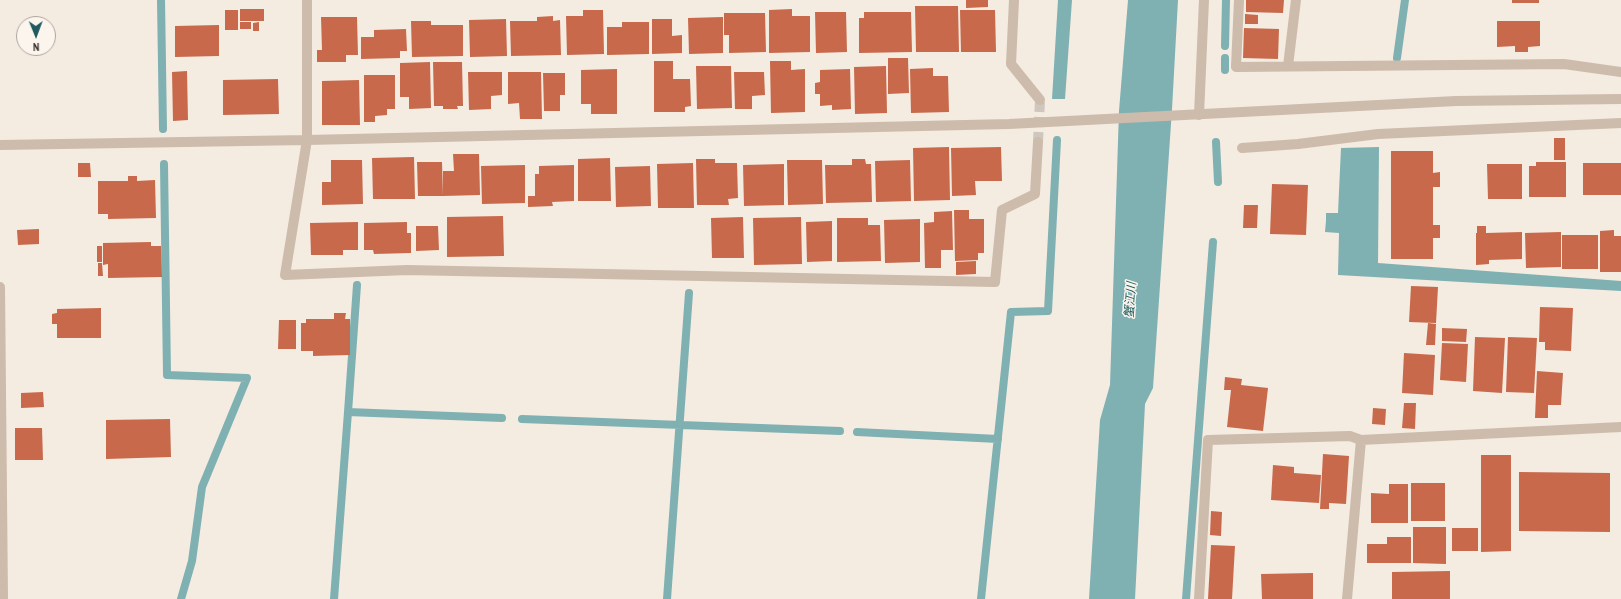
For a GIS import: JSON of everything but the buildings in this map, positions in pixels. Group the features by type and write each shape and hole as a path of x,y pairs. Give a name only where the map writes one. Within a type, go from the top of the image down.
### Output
{"street":[{"path":"307,0 307,140 285,275 407,270 996,282 1002,210 1035,194 1038,142"},
{"path":"1014,0 1011,64 1040,100"},
{"path":"1194,115 1204,0"},
{"path":"1239,0 1236,67 1564,64 1621,72"},
{"path":"1288,66 1296,0"},
{"path":"0,145 307,140 1009,124 1456,101 1621,99"},
{"path":"1242,148 1298,144 1378,134 1621,123"},
{"path":"0,287 3,599"},
{"path":"1199,599 1208,440 1350,436 1361,440 1621,427"},
{"path":"1347,599 1361,440"}],"water":[{"path":"1058,0 1072,0 1065,99 1052,99"},
{"name":"蟹江川","path":"1128,0 1178,0 1172,109 1153,388 1145,404 1135,599 1089,599 1100,420 1110,385 1119,111"},
{"path":"1379,147 1378,263 1621,281 1621,291 1338,275 1339,233 1325,232 1326,213 1338,213 1341,148"}],"waterway":[{"path":"161,0 163,129"},
{"path":"1225,46 1226,0"},
{"path":"1397,58 1405,0"},
{"path":"1225,58 1225,70"},
{"path":"981,599 1011,312 1048,311 1057,140"},
{"path":"1216,142 1218,182"},
{"path":"164,164 167,375 247,378 202,487 192,561 181,599"},
{"path":"1186,599 1213,242"},
{"path":"348,412 357,285"},
{"path":"667,599 689,293"},
{"path":"334,599 348,412 502,418"},
{"path":"522,419 840,431"},
{"path":"857,432 998,439"}],"tunnel":[{"path":"1038,142 1040,100"}]}
